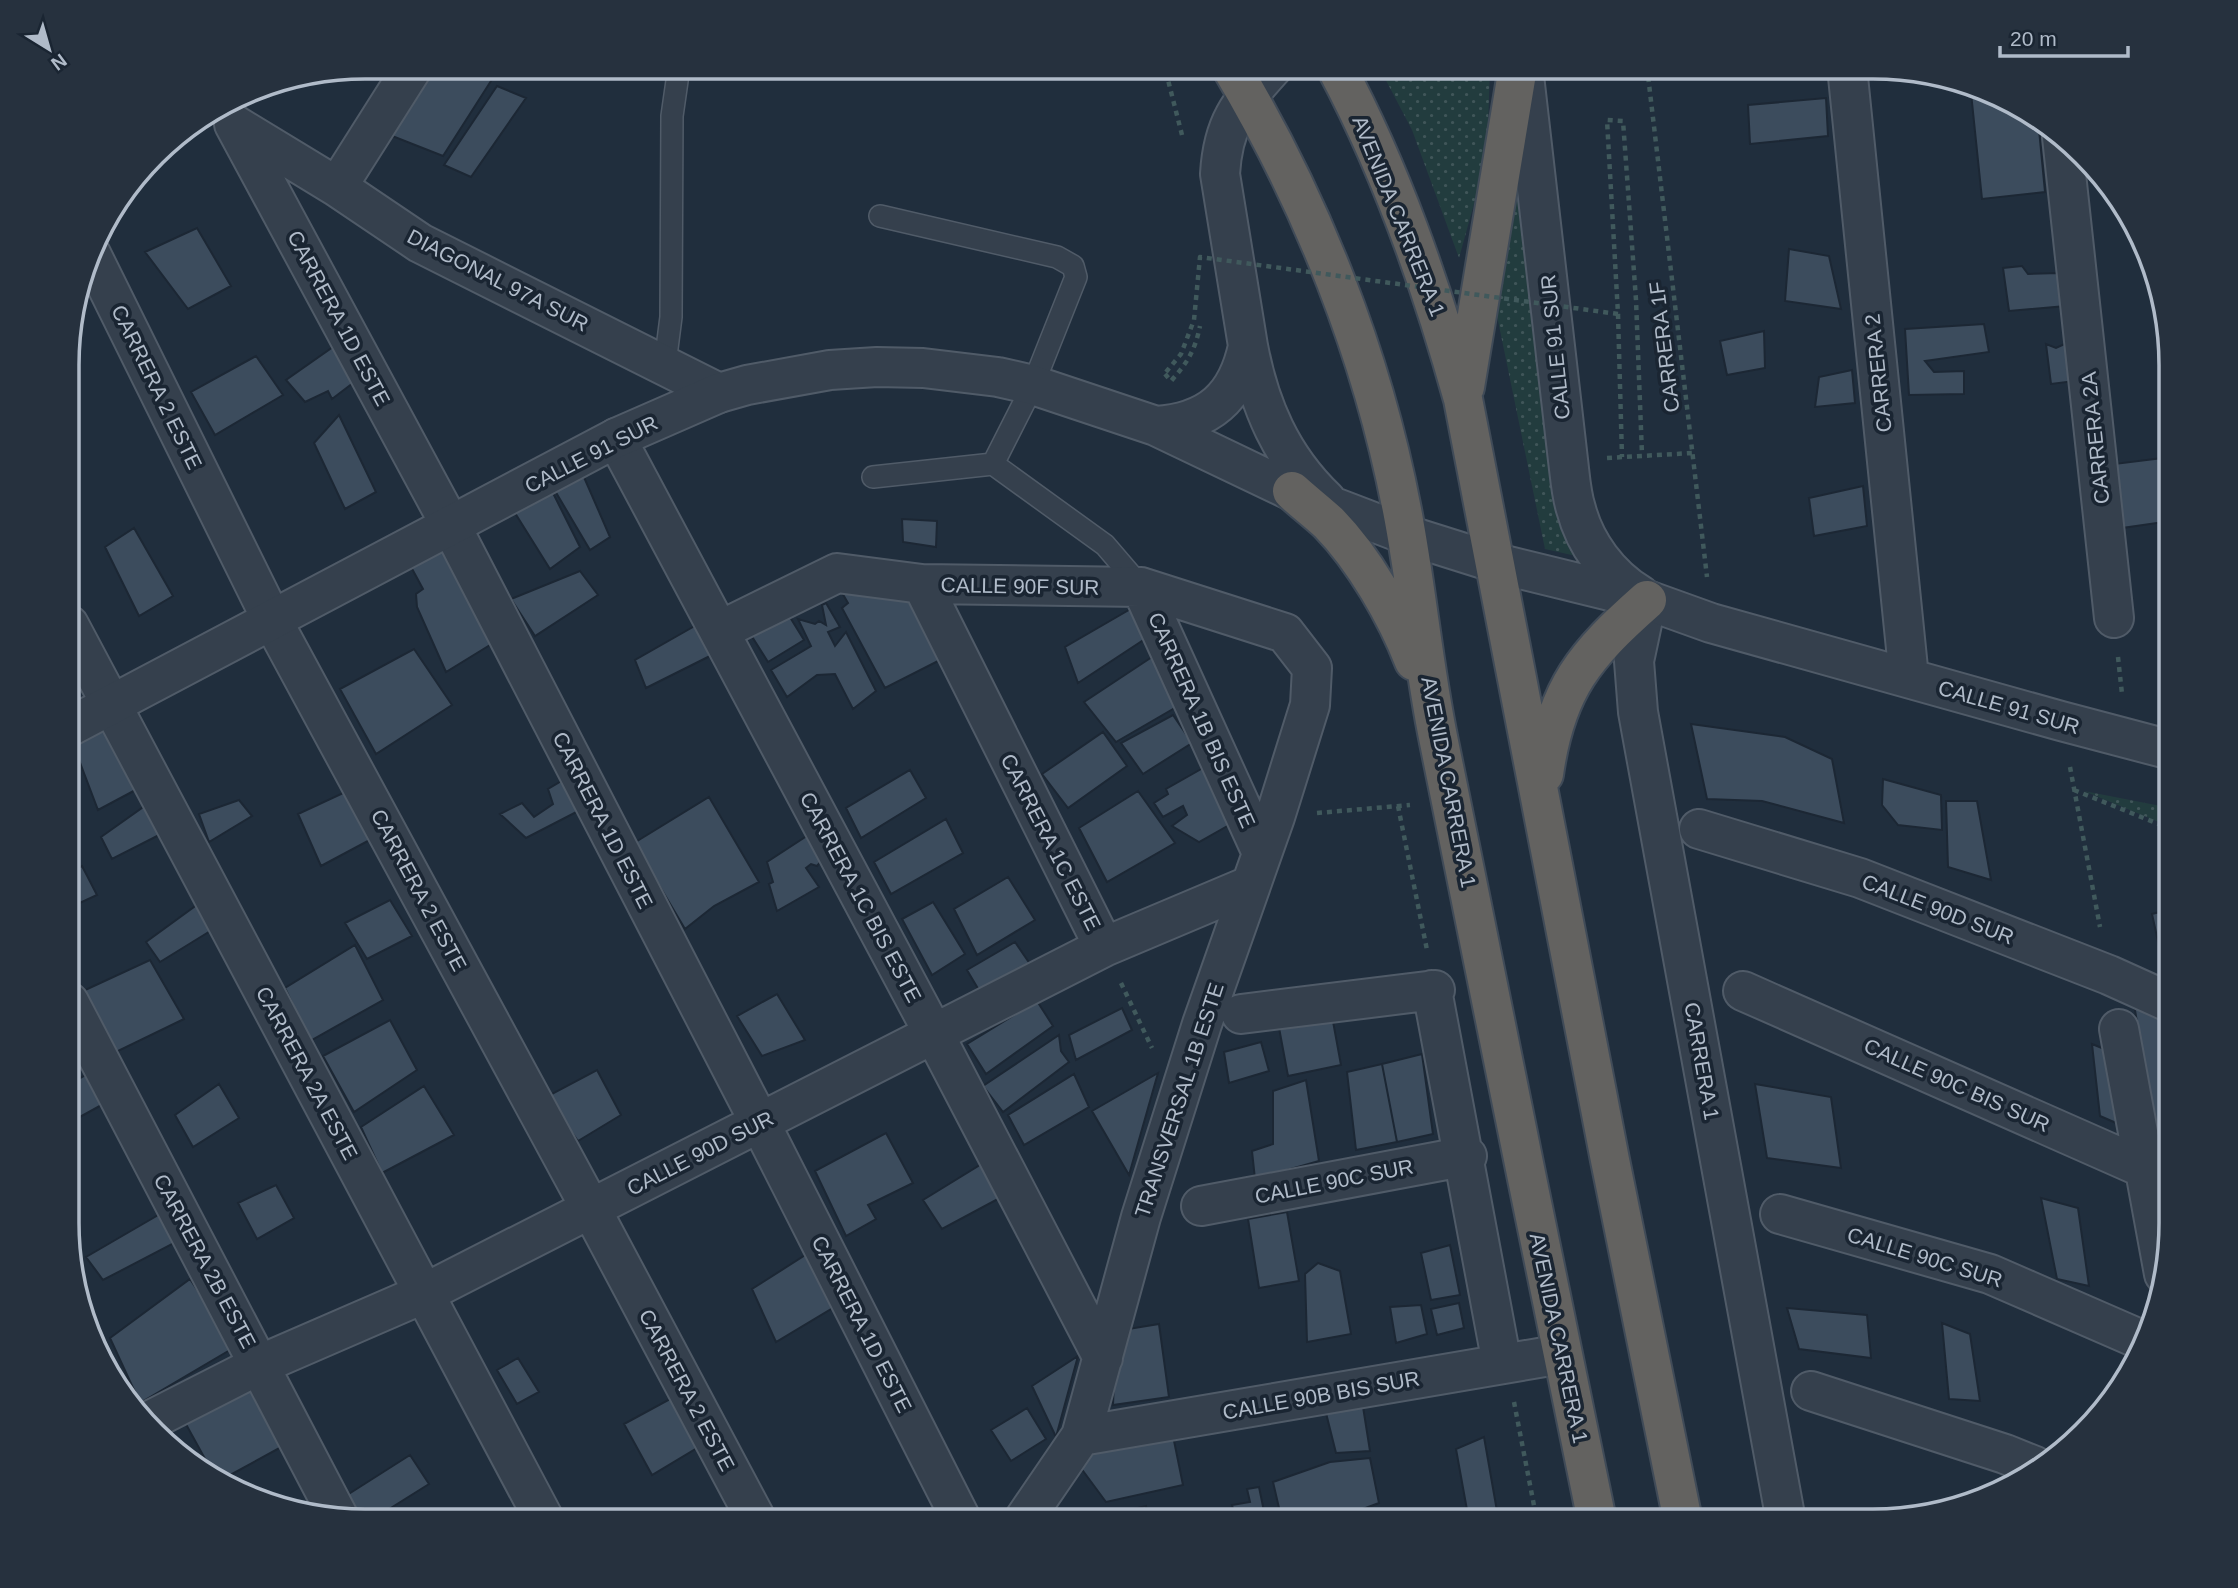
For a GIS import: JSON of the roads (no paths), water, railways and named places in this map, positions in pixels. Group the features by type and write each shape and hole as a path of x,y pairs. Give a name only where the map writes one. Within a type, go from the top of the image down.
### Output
{"highway":[{"name":"AVENIDA CARRERA 1","path":"1342,79 1385,168 1415,244 1463,399 1610,1160 1681,1509"},
{"path":"1463,399 1516,79"},
{"name":"AVENIDA CARRERA 1","path":"1239,81 1284,165 1317,235 1371,383 1391,458 1407,535 1438,736 1594,1509"},
{"path":"1292,491 1330,524 1385,603 1407,645 1438,736"},
{"path":"1546,821 1544,779 1549,737 1563,697 1585,661 1613,630 1647,600"}],"street":[{"path":"337,187 405,79"},
{"name":"CALLE 91 SUR","path":"1524,79 1568,460 1576,509 1587,537 1600,559 1622,584 1647,600"},
{"name":"CARRERA 2","path":"1848,79 1909,678"},
{"name":"CALLE 91 SUR","path":"1156,426 1177,424 1200,417 1219,405 1233,388 1243,368 1248,346 1220,174 1223,141 1235,113 1239,81"},
{"name":"DIAGONAL 97A SUR","path":"223,119 337,187 420,243 666,364 719,393"},
{"name":"CARRERA 1D ESTE","path":"223,119 451,526 956,1509"},
{"name":"CARRERA 2A","path":"2064,152 2114,618"},
{"name":"CARRERA 2 ESTE","path":"97,266 272,620 751,1509"},
{"path":"1248,346 1263,407 1276,435 1292,462 1312,487 1335,509"},
{"name":"CALLE 91 SUR","path":"79,722 616,438 719,393 771,379 830,370 877,367 923,368 998,377 1032,385 1156,426 1292,491 1407,535 1496,563 1647,600 1712,623 2159,747"},
{"name":"CARRERA 1C BIS ESTE","path":"616,438 934,1034 1103,1358"},
{"name":"CALLE 90F SUR","path":"719,631 837,573 922,584 1141,587 1285,633 1312,668"},
{"name":"CARRERA 1C ESTE","path":"922,584 1104,947"},
{"name":"CARRERA 1B BIS ESTE","path":"1141,587 1256,869"},
{"name":"CARRERA 1","path":"1647,600 1634,661 1638,712 1784,1509"},
{"name":"CARRERA 2A ESTE","path":"79,644 539,1509"},
{"name":"TRANSVERSAL 1B ESTE","path":"1031,1509 1081,1436 1141,1217 1310,705 1312,668"},
{"name":"CALLE 90D SUR","path":"1699,829 1860,878 2109,975 2159,998"},
{"name":"CALLE 90D SUR","path":"156,1418 259,1365 425,1293 1256,869"},
{"path":"1241,1014 1433,990 1502,1364"},
{"name":"CALLE 90C BIS SUR","path":"1743,991 2158,1174"},
{"name":"CARRERA 2B ESTE","path":"79,1021 334,1508"},
{"path":"2119,1029 2158,1174"},
{"name":"CALLE 90C SUR","path":"1200,1206 1465,1157"},
{"name":"CALLE 90C SUR","path":"1780,1214 1990,1274 2135,1337"},
{"name":"CALLE 90B BIS SUR","path":"1081,1436 1562,1354"},
{"path":"1811,1391 2028,1463"}],"lane":[{"path":"666,364 671,317 672,116 677,79"},
{"path":"880,216 1057,257 1073,266 1076,277 1032,385 993,464"},
{"path":"873,477 993,464 1105,545 1141,587"}]}
